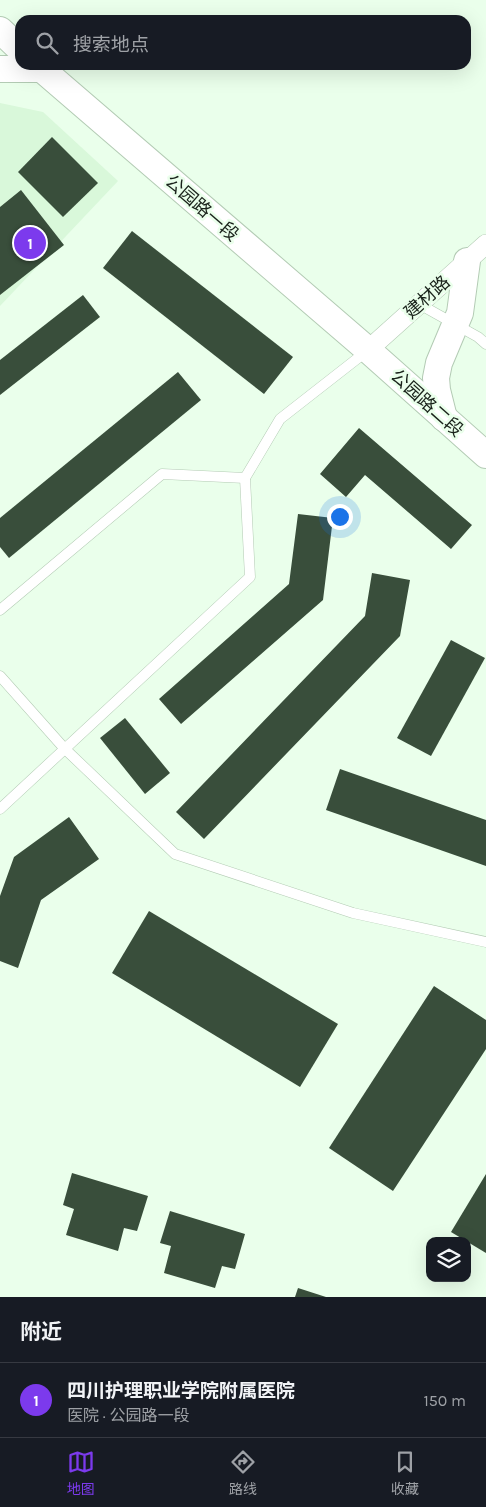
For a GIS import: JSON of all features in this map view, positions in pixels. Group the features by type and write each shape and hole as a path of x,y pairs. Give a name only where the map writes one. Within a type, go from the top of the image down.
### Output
{"street":[{"path":"0,30 15,44"},
{"path":"0,69 15,68"},
{"name":"公园路一段","path":"42,70 368,350"},
{"name":"建材路","path":"368,350 486,244"},
{"path":"444,418 436,378 439,362 460,313 467,261"},
{"name":"公园路二段","path":"368,350 486,455"}],"lane":[{"path":"419,304 486,344"},
{"path":"0,808 250,577 245,478 280,419 368,350"},
{"path":"0,610 162,474 245,478"},
{"path":"0,676 64,748 175,854 353,912 486,942"}],"shaded area":[{"path":"0,103 43,112 118,181 0,306"}],"building":[{"path":"52,137 98,183 63,217 18,172"},
{"path":"21,190 64,245 0,295 0,207"},
{"path":"132,231 293,357 264,394 103,268"},
{"path":"83,295 100,317 0,395 0,360"},
{"path":"178,372 201,400 9,558 0,547 0,518"},
{"path":"359,428 472,525 451,549 365,475 346,497 320,474"},
{"path":"298,514 333,518 323,600 181,724 159,699 289,584"},
{"path":"372,573 410,580 400,636 204,839 176,812 365,616"},
{"path":"451,640 485,658 431,756 397,738"},
{"path":"125,718 170,773 145,794 100,738"},
{"path":"340,769 486,820 486,866 326,810"},
{"path":"69,817 99,859 41,900 18,968 0,961 0,896 14,857"},
{"path":"149,911 338,1024 300,1087 112,973"},
{"path":"434,986 486,1020 486,1049 393,1191 329,1148"},
{"path":"72,1173 148,1196 137,1231 124,1228 118,1251 66,1235 74,1209 63,1205"},
{"path":"486,1174 486,1253 471,1244 471,1237 459,1237 451,1232"},
{"path":"170,1211 245,1234 235,1269 222,1266 215,1288 164,1273 171,1246 160,1243"},
{"path":"298,1288 326,1297 295,1297"}],"place":[{"name":"四川护理职业学院附属医院","path":"30,243"}]}
